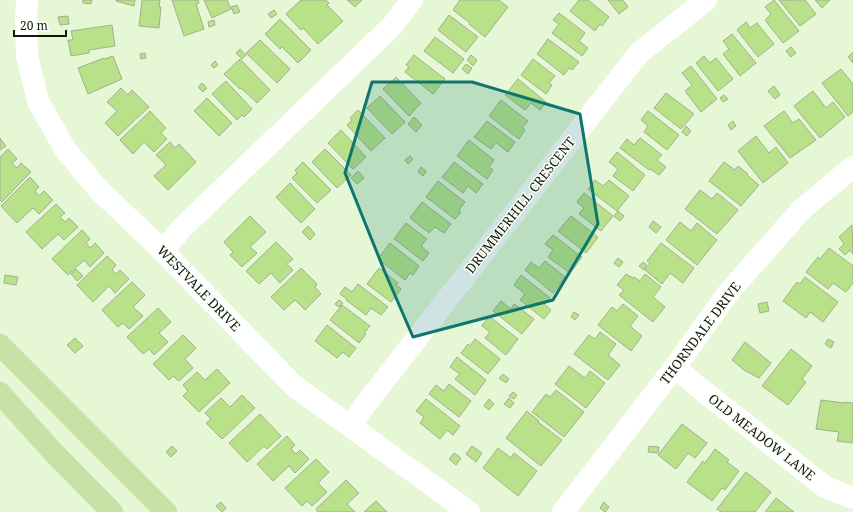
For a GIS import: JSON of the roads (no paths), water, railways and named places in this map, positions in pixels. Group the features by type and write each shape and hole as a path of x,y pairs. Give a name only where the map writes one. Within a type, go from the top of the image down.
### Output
{"main road":[{"path":"0,345 166,512"},
{"path":"0,393 53,452 112,512"}],"street":[{"name":"WESTVALE DRIVE","path":"27,0 27,56 38,101 65,149 98,189 163,250 293,385 468,512"},
{"path":"163,250 181,229 392,26 412,0"},
{"name":"DRUMMERHILL CRESCENT","path":"351,426 370,399 638,53 706,0"},
{"name":"THORNDALE DRIVE","path":"563,512 675,367 729,292 801,210 853,167"},
{"name":"OLD MEADOW LANE","path":"675,367 696,386 825,487 853,498"}]}
